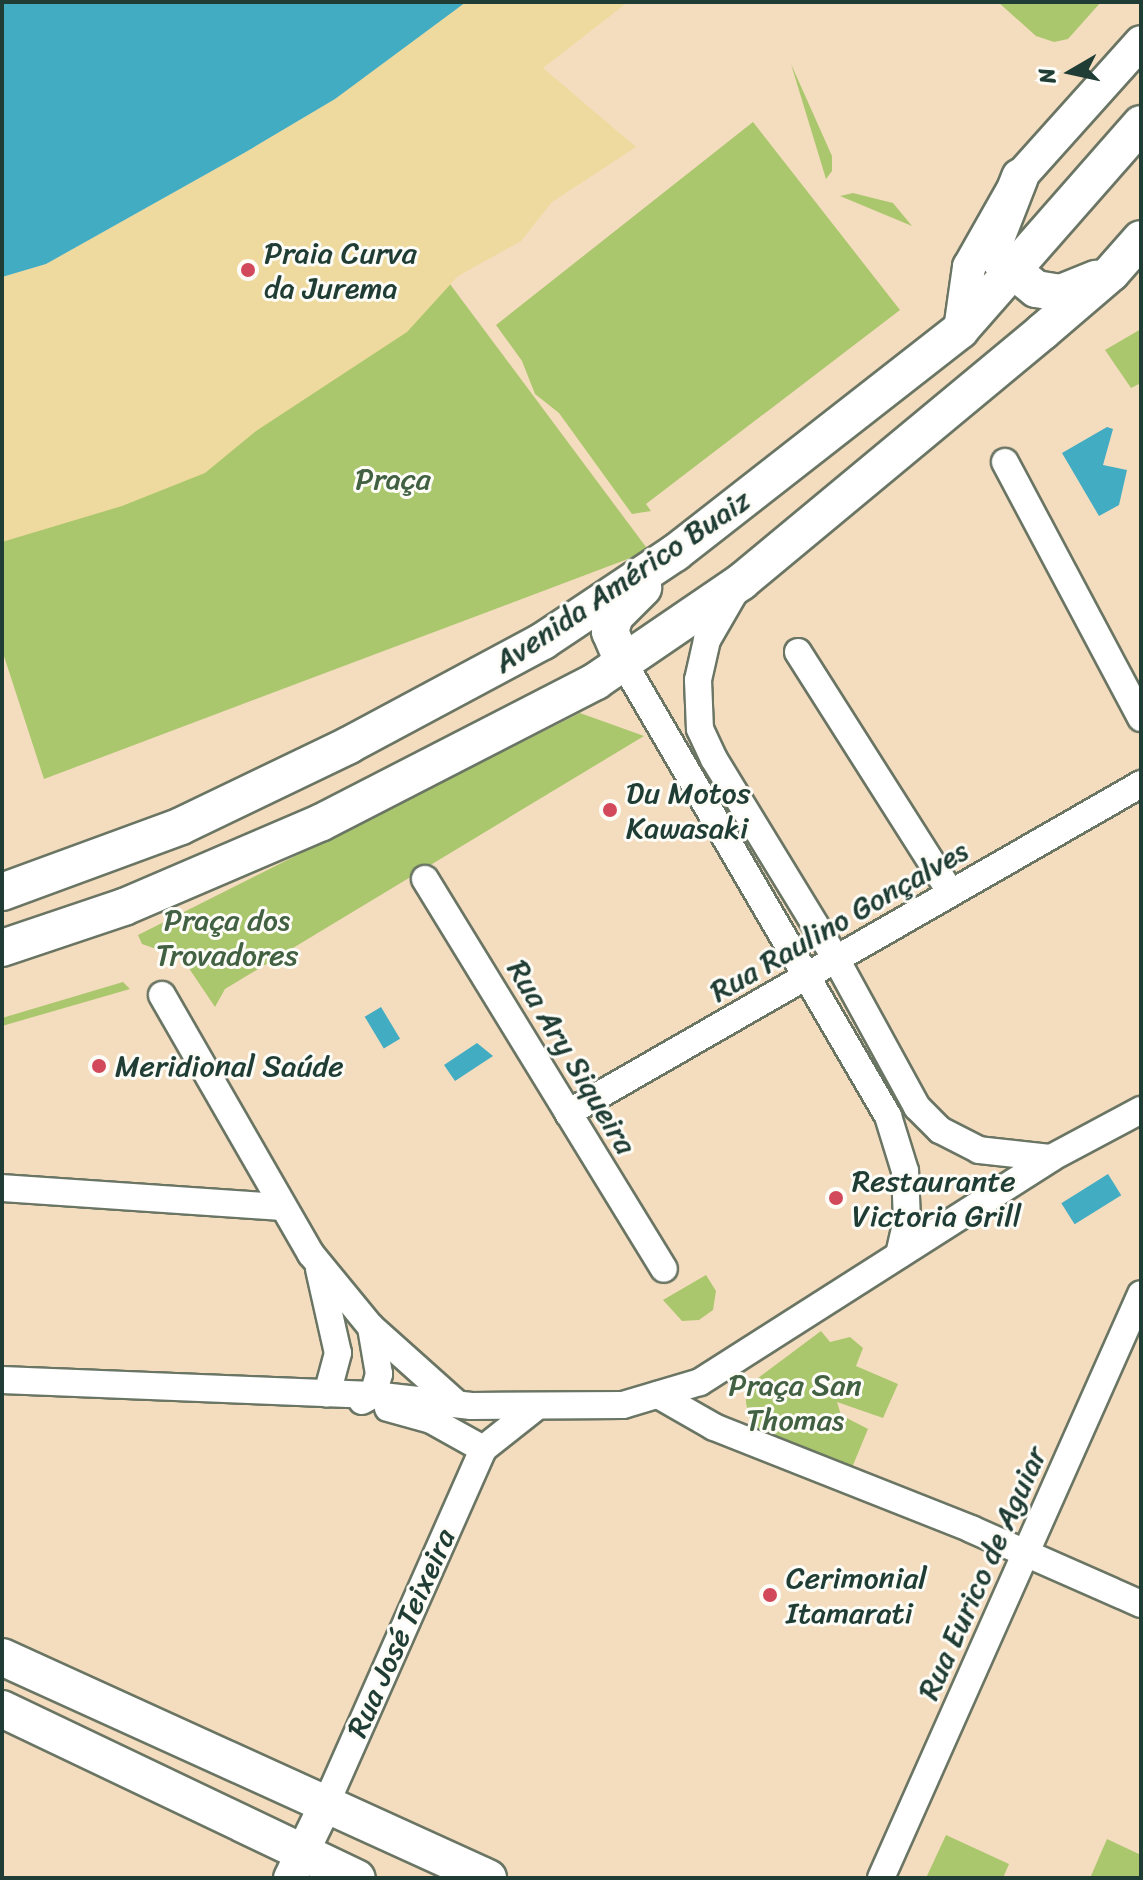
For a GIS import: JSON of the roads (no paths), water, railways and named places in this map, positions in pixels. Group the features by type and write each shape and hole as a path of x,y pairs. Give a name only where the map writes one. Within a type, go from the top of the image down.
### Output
{"main road":[{"name":"Avenida Américo Buaiz","path":"2,892 181,826 349,745 543,641 735,509 960,330 1014,273 1141,124"},
{"path":"1020,177 995,241 998,258 1036,289 1061,293 1111,273"},
{"name":"Avenida Américo Buaiz","path":"2,948 124,907 398,787 596,681 741,582 1111,273 1141,239"},
{"path":"623,662 610,632 615,616 735,509"},
{"path":"2,1657 488,1878"},
{"path":"2,1709 296,1866 357,1878"}],"street":[{"path":"960,330 969,267 1020,177 1141,42"},
{"path":"1005,462 1141,718"},
{"path":"741,582 707,640 698,680 700,729 836,959 917,1107 940,1130 979,1150 1051,1158"},
{"path":"798,652 951,893"},
{"path":"623,662 888,1116 905,1171 907,1220 899,1255"},
{"name":"Rua Raulino Gonçalves","path":"568,1113 1141,784"},
{"name":"Rua Ary Siqueira","path":"425,879 664,1269"},
{"path":"162,995 280,1207 317,1262 371,1327 456,1403"},
{"path":"2,1380 327,1394 536,1407 623,1405 700,1382 1051,1158 1141,1110"},
{"path":"2,1188 280,1207"},
{"path":"317,1262 338,1353 327,1394"},
{"name":"Rua Eurico de Aguiar","path":"881,1878 1141,1294"},
{"path":"368,1398 379,1374 371,1327"},
{"path":"658,1395 714,1427 971,1529 1141,1604"},
{"path":"368,1398 431,1420 483,1449"},
{"name":"Rua José Teixeira","path":"296,1866 483,1449 536,1407"}],"water":[{"path":"2,2 466,2 335,99 244,153 46,264 2,277"},
{"path":"1107,427 1113,429 1103,465 1127,470 1119,505 1099,516 1062,453"},
{"path":"381,1007 400,1039 384,1049 365,1017"},
{"path":"477,1043 493,1056 455,1081 444,1065"},
{"path":"1108,1174 1121,1195 1075,1224 1061,1203"}],"place":[{"name":"Praia Curva da Jurema","path":"248,270"},
{"name":"Du Motos Kawasaki","path":"610,810"},
{"name":"Meridional Saúde","path":"99,1066"},
{"name":"Restaurante Victoria Grill","path":"836,1198"},
{"name":"Cerimonial Itamarati","path":"770,1595"}],"park label":[{"name":"Praça","path":"393,479"},
{"name":"Praça dos Trovadores","path":"227,937"},
{"name":"Praça San Thomas","path":"795,1402"}]}
